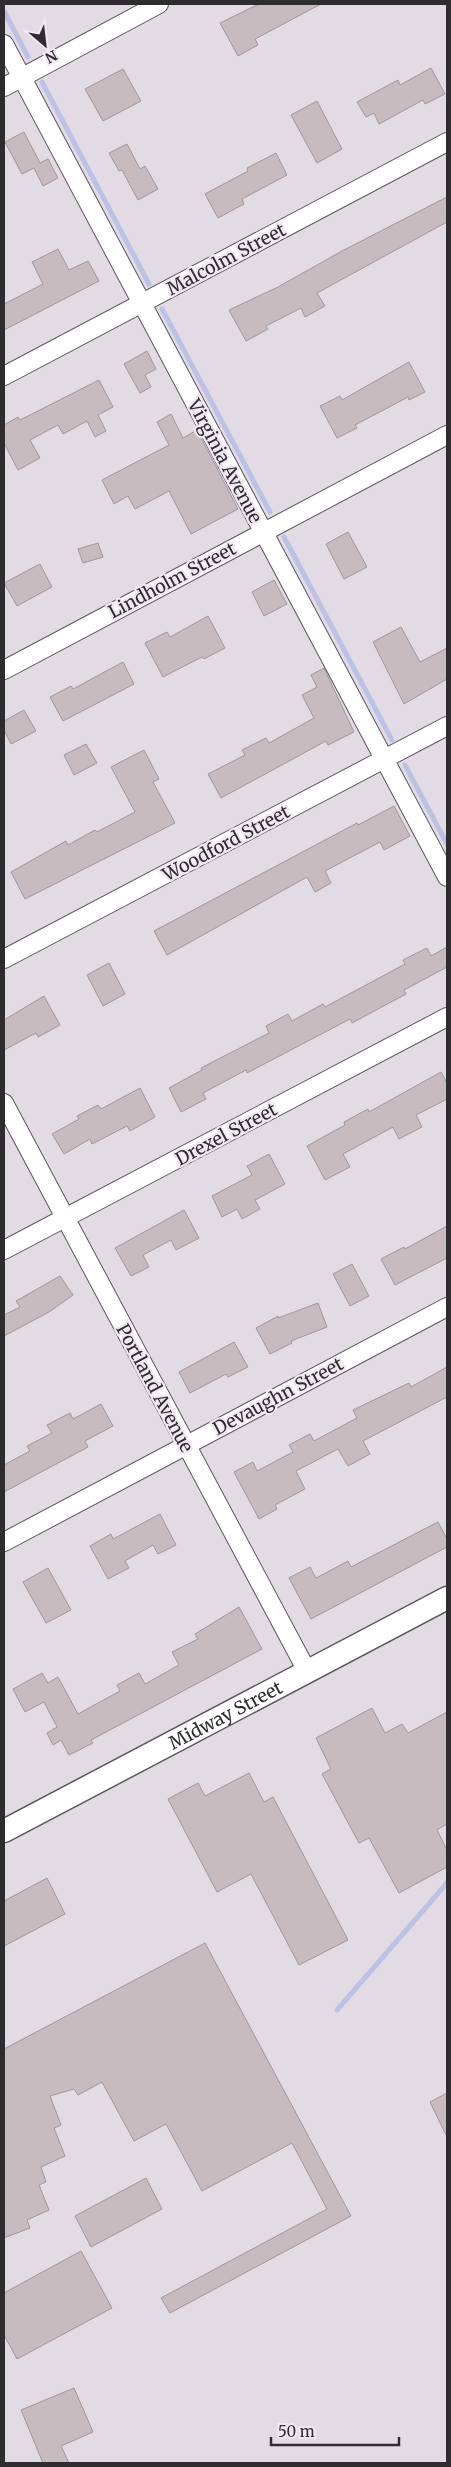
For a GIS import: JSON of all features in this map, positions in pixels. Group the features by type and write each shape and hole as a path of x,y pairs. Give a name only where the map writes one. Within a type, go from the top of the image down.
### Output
{"street":[{"path":"4,87 159,4"},
{"name":"Virginia Avenue","path":"4,44 20,78 447,876"},
{"name":"Malcolm Street","path":"4,376 447,142"},
{"name":"Lindholm Street","path":"4,670 447,435"},
{"name":"Woodford Street","path":"4,959 447,726"},
{"name":"Drexel Street","path":"4,1250 447,1017"},
{"name":"Portland Avenue","path":"4,1103 307,1671"},
{"name":"Devaughn Street","path":"4,1542 447,1307"},
{"name":"Midway Street","path":"4,1831 447,1598"}],"building":[{"path":"259,4 321,4 255,39 258,45 238,56 220,23"},
{"path":"431,68 445,94 425,104 423,100 379,124 374,113 366,117 357,102 398,80 400,85"},
{"path":"123,69 141,101 103,121 85,89"},
{"path":"317,101 342,149 317,163 291,115"},
{"path":"24,132 40,163 48,159 58,178 43,186 34,168 22,174 5,142"},
{"path":"127,144 140,169 145,166 158,189 138,200 122,170 119,171 109,153"},
{"path":"276,153 287,175 242,199 244,204 218,218 205,194 248,171 247,168"},
{"path":"447,197 447,222 317,293 325,306 305,317 301,308 266,326 268,329 246,341 229,310 278,287 342,251"},
{"path":"58,249 69,270 88,261 99,281 4,330 4,304 43,284 32,262"},
{"path":"147,351 156,369 145,375 151,387 140,393 124,364"},
{"path":"409,362 425,392 409,400 408,397 355,425 357,428 337,438 320,406 340,396 342,400"},
{"path":"99,380 113,407 98,415 106,431 95,437 87,421 63,434 58,425 30,440 40,458 18,470 4,443 4,425 18,417 20,420"},
{"path":"171,414 183,438 197,430 238,509 191,534 169,491 135,509 128,496 114,504 102,480 169,445 157,422"},
{"path":"348,532 367,567 344,579 326,544"},
{"path":"98,543 103,557 83,563 78,549"},
{"path":"40,564 52,587 17,606 4,583"},
{"path":"274,580 287,604 264,616 252,592"},
{"path":"208,616 225,648 204,659 202,657 163,677 145,643 167,632 170,637"},
{"path":"401,627 420,662 447,648 447,679 404,704 373,642"},
{"path":"123,662 134,684 63,721 50,697 71,686 73,689"},
{"path":"324,668 354,732 328,745 326,741 221,798 208,774 245,755 242,750 266,738 269,743 314,718 302,695 317,687 311,675"},
{"path":"24,710 36,731 11,744 4,730 4,721"},
{"path":"86,744 97,763 74,775 64,755"},
{"path":"144,750 159,779 153,782 175,823 25,899 11,872 66,841 68,845 95,830 97,832 135,812 111,767"},
{"path":"394,806 410,836 384,850 380,842 325,871 331,883 315,892 307,877 167,955 154,931 357,823 358,825"},
{"path":"447,947 447,967 404,990 406,994 352,1023 350,1019 247,1073 246,1070 203,1093 206,1099 181,1112 169,1088 202,1070 201,1068 269,1033 266,1026 288,1014 292,1021 323,1004 325,1007 405,964 403,960 427,948 431,956"},
{"path":"109,963 125,994 103,1006 87,975"},
{"path":"44,996 60,1025 38,1037 36,1033 4,1050 4,1020"},
{"path":"441,1072 447,1083 447,1099 416,1115 422,1127 399,1139 393,1127 343,1154 350,1167 325,1180 307,1146 345,1125 344,1122 368,1109 369,1112"},
{"path":"140,1088 155,1117 130,1131 127,1126 92,1144 90,1139 64,1154 52,1134 79,1119 77,1116 98,1105 101,1109"},
{"path":"269,1154 285,1184 255,1200 260,1209 242,1219 237,1209 222,1217 212,1196 252,1175 247,1166"},
{"path":"184,1210 199,1238 176,1250 171,1240 143,1255 149,1267 131,1276 115,1248"},
{"path":"447,1226 447,1258 395,1285 381,1259 404,1247 405,1249"},
{"path":"352,1264 369,1296 350,1306 333,1274"},
{"path":"60,1276 73,1295 49,1312 4,1336 4,1315 20,1307 16,1301"},
{"path":"318,1303 327,1327 291,1341 292,1343 270,1354 256,1328 278,1316 278,1318"},
{"path":"234,1342 248,1367 228,1377 226,1374 190,1393 179,1372"},
{"path":"447,1367 447,1397 363,1441 370,1454 348,1466 338,1449 296,1471 305,1489 275,1505 277,1509 259,1519 234,1472 253,1462 257,1471 293,1452 289,1445 310,1434 314,1441 357,1418 353,1410 409,1383 411,1387"},
{"path":"101,1404 113,1426 85,1441 88,1447 4,1492 4,1465 30,1451 27,1446 52,1433 47,1425 70,1413 73,1419"},
{"path":"160,1514 176,1545 158,1554 153,1545 125,1561 129,1568 108,1579 90,1546 111,1534 113,1539"},
{"path":"438,1522 447,1539 447,1547 311,1619 289,1578 310,1567 316,1578 348,1561 351,1567"},
{"path":"48,1568 71,1610 46,1623 23,1582"},
{"path":"239,1607 262,1649 91,1740 93,1743 69,1755 61,1740 53,1745 47,1733 57,1727 44,1702 25,1712 13,1689 42,1673 48,1683 58,1677 78,1714 120,1691 117,1685 139,1673 145,1684 179,1665 172,1652 198,1639 195,1634"},
{"path":"372,1708 385,1733 402,1724 408,1733 447,1712 447,1824 437,1830 447,1850 447,1867 399,1893 369,1838 359,1843 322,1774 331,1769 316,1738"},
{"path":"249,1773 264,1802 273,1797 348,1940 299,1965 251,1874 217,1892 168,1799 198,1783 205,1796"},
{"path":"47,1878 65,1914 4,1946 4,1901"},
{"path":"205,1943 351,2216 170,2313 161,2298 327,2209 292,2143 202,2191 166,2124 134,2141 102,2082 78,2095 74,2089 50,2096 61,2125 54,2128 65,2156 41,2167 46,2182 39,2185 49,2210 27,2220 30,2228 4,2238 4,2049"},
{"path":"447,2093 447,2137 430,2102"},
{"path":"146,2178 162,2209 91,2247 75,2216"},
{"path":"81,2251 112,2308 17,2359 4,2335 4,2293"},
{"path":"74,2388 93,2432 61,2446 69,2463 43,2463 21,2410"}],"waterway":[{"path":"4,11 28,57"},
{"path":"42,82 149,284"},
{"path":"162,309 270,512"},
{"path":"284,537 392,740"},
{"path":"405,765 447,844"},
{"path":"337,2010 447,1883"}]}
